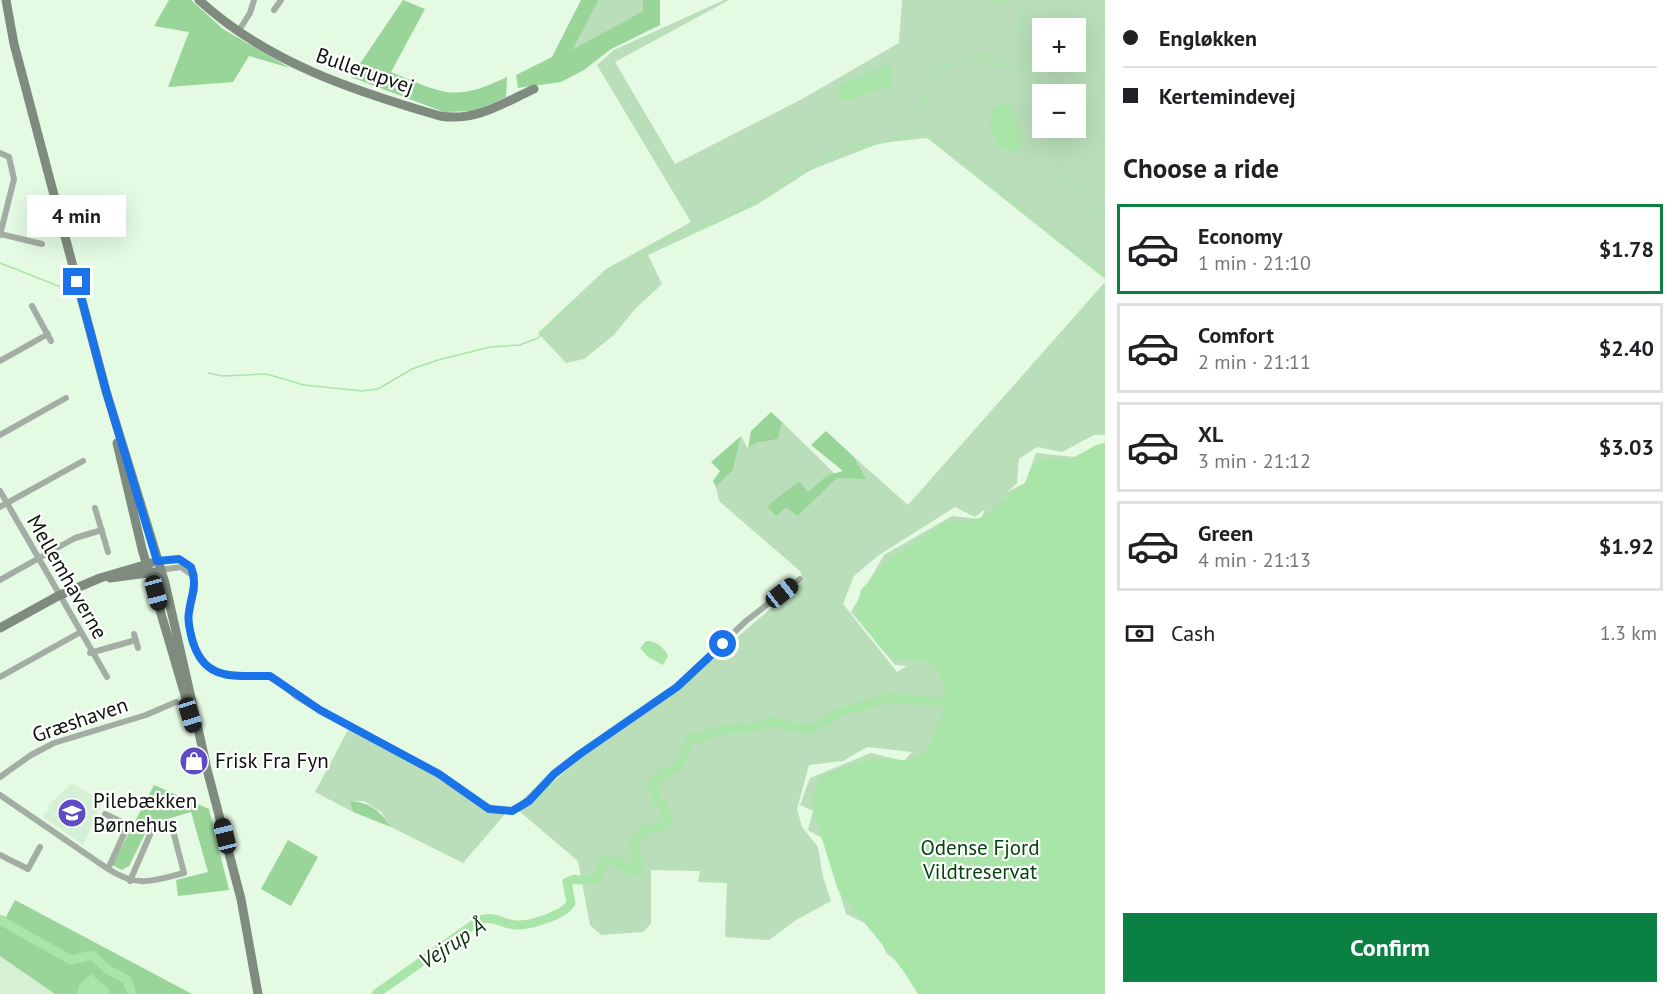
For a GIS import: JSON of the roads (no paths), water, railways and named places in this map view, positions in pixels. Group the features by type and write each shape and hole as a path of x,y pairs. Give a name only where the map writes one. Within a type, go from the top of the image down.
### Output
{"main road":[{"path":"6,0 14,44 241,899 258,994"},
{"name":"Bullerupvej","path":"199,0 238,32 308,71 440,116 460,118 480,114 534,89"},
{"path":"0,8 14,44"},
{"path":"106,391 121,461 189,689 206,764"},
{"path":"0,628 58,596 95,581 153,567"}],"street":[{"path":"238,32 250,13 254,0"},
{"path":"274,10 281,0"},
{"path":"0,153 9,157 14,179 0,235 42,244"},
{"path":"0,361 49,337 32,306"},
{"path":"0,435 66,398"},
{"path":"3,505 83,461"},
{"name":"Mellemhaverne","path":"0,492 3,505 38,558 90,653 106,677"},
{"path":"95,508 108,552"},
{"path":"0,580 75,538 102,530"},
{"path":"153,567 173,558 184,561 191,567 195,581 188,620 194,646 204,664 217,673 227,676 270,676 320,710 439,774 489,809 512,811 529,801 554,774 580,754 677,687 746,621 800,579"},
{"path":"0,677 79,633"},
{"path":"90,653 135,637 138,648"},
{"name":"Græshaven","path":"0,777 31,755 54,743 137,718 176,702"},
{"path":"0,795 108,869 130,881 149,882 184,873 171,824 152,830 130,881"},
{"path":"105,814 128,825 108,869"},
{"path":"0,855 28,869 40,847"}],"waterway":[{"path":"992,0 1000,4 1006,0"},
{"path":"1015,0 1023,13 1022,38 1028,67"},
{"path":"912,123 915,112 926,100 930,78 940,65 959,63 984,56 998,64 1028,68 1041,84"},
{"path":"208,373 223,376 266,374 304,385 362,391 378,389 412,369 438,360 490,347 520,345 538,338 566,309 584,300 602,278 669,238 719,221 756,201 786,177 804,171 838,152 861,144 872,145 927,132 1105,276"},
{"path":"1054,138 1060,175 1074,185 1085,208 1098,214 1105,213"},
{"path":"0,263 76,293"},
{"name":"Vejrup Å","path":"579,880 597,878 604,860 616,861 633,872 637,871 639,867 633,844 645,830 664,825 667,821 665,807 656,800 652,786 663,774 679,766 692,737 702,738 715,731 753,727 771,722 798,728 814,728 840,712 891,698 945,702"},
{"name":"Vejrup Å","path":"376,994 480,920 494,919 522,925 538,922 562,912 571,903 567,882 575,879"},
{"name":"Vejrup Å","path":"0,920 71,960 92,955 107,969 127,980 132,994"}],"place":[{"name":"Frisk Fra Fyn","path":"194,761"},
{"name":"Pilebækken Børnehus","path":"72,813"}],"park label":[{"name":"Odense Fjord Vildtreservat","path":"980,860"}]}
